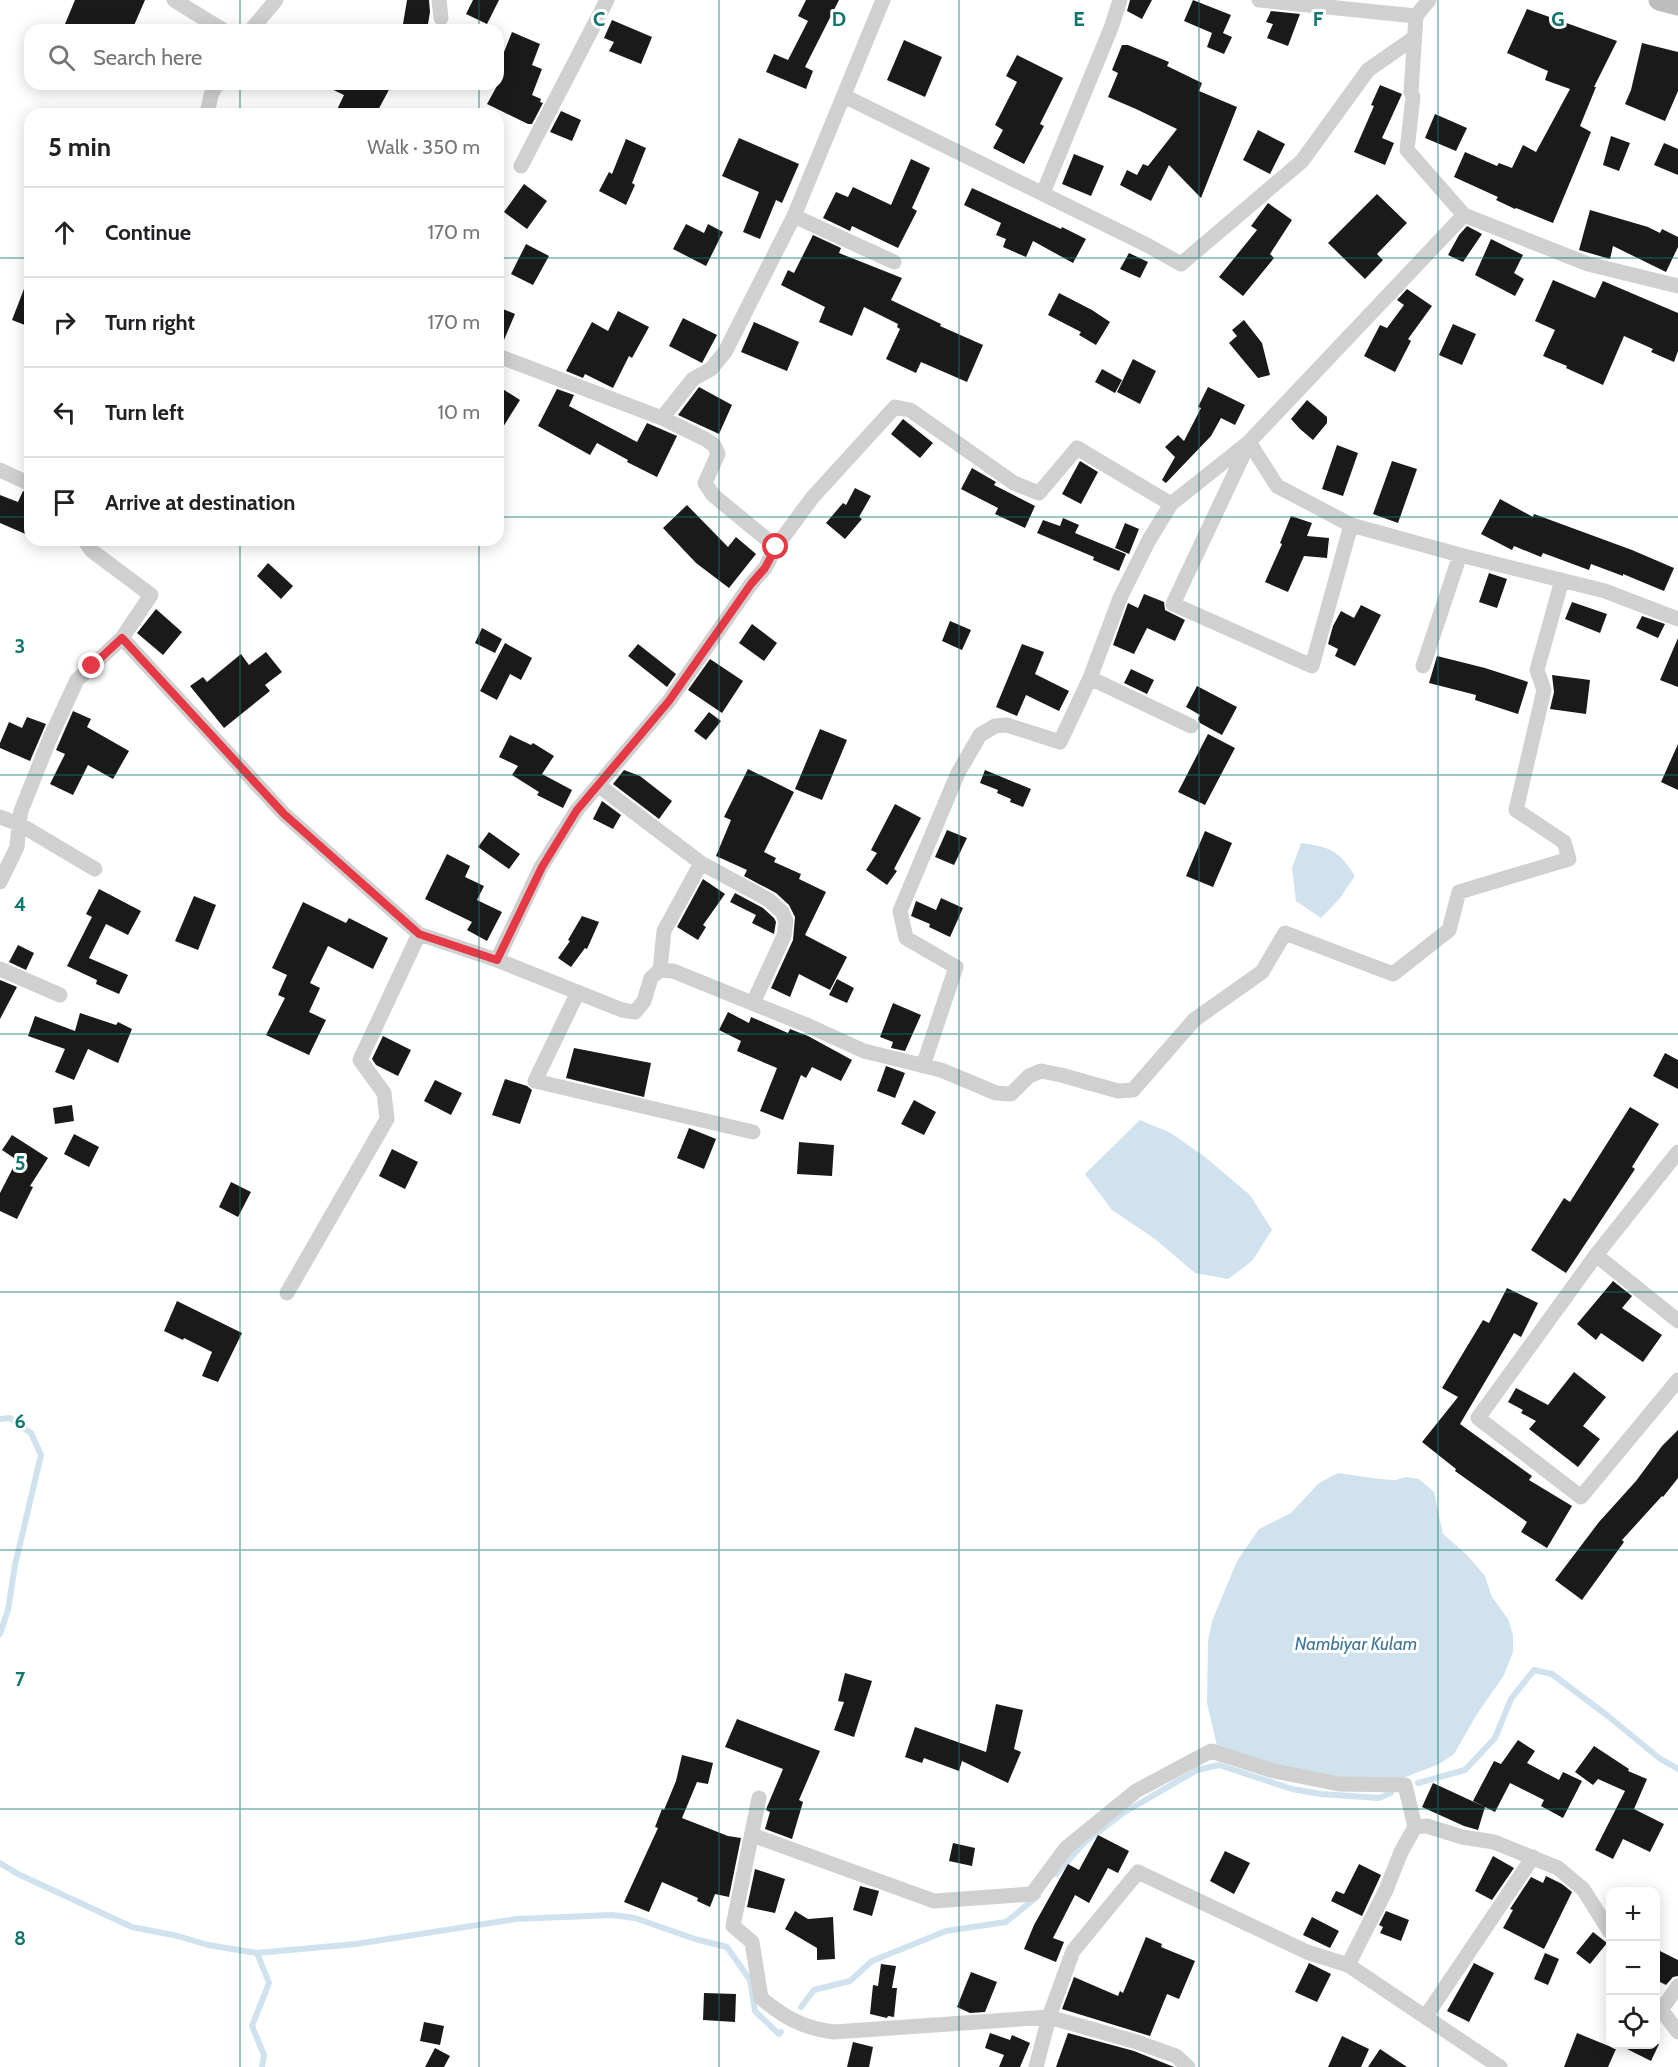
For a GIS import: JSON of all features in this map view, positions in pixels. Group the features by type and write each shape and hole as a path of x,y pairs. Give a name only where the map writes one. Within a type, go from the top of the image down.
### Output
{"main road":[{"path":"1659,0 1678,5"}],"street":[{"path":"174,0 213,24"},
{"path":"256,24 276,0"},
{"path":"439,0 441,18"},
{"path":"520,166 607,0"},
{"path":"662,418 693,379 711,369 725,352 795,216 883,0"},
{"path":"1043,194 1111,28 1120,0"},
{"path":"1259,0 1416,16"},
{"path":"1429,0 1416,16 1411,92 1413,97 1407,150 1464,215 1588,264 1678,286"},
{"path":"844,96 1147,245 1181,264 1302,161 1368,70 1414,38"},
{"path":"208,108 214,90"},
{"path":"923,1066 956,967 906,938 900,911 958,773 980,735 995,726 1007,725 1060,742 1089,678 1120,598 1149,540 1171,504 1249,442 1464,215"},
{"path":"795,216 894,262"},
{"path":"504,358 632,405 714,445 718,454 705,483 713,495 776,547"},
{"path":"497,960 542,867 577,810 669,701 751,584 765,568 776,547 812,498 895,407 910,410 1014,483 1039,493 1077,448 1171,504"},
{"path":"1249,442 1276,486 1351,525 1605,591 1678,619"},
{"path":"1249,442 1173,604 1312,666 1351,525"},
{"path":"0,470 24,481"},
{"path":"0,882 17,848 21,811 50,738 77,680 122,638 151,595 88,546"},
{"path":"1423,666 1460,555"},
{"path":"660,970 673,971 864,1051 941,1070 996,1094 1011,1094 1029,1076 1041,1071 1118,1091 1133,1090 1194,1020 1262,972 1285,933 1393,974 1449,930 1459,892 1569,859 1564,842 1516,810 1544,690 1537,670 1562,580"},
{"path":"122,638 284,814 419,934 497,960 622,1010 635,1012 644,1001 651,978 660,970 664,930 701,863"},
{"path":"1089,678 1191,726"},
{"path":"598,785 701,863 769,900 783,912 786,921 784,936 753,1003"},
{"path":"0,817 19,824 95,868"},
{"path":"286,1293 387,1119 384,1093 360,1060 419,934"},
{"path":"0,969 60,995"},
{"path":"578,992 535,1081 753,1132"},
{"path":"1678,1152 1596,1255 1478,1418 1581,1497 1678,1380"},
{"path":"1596,1255 1678,1321"},
{"path":"752,1835 934,1901 1032,1894 1066,1848 1136,1791 1210,1751 1274,1771 1339,1784 1406,1785 1415,1827 1348,1965"},
{"path":"759,1798 733,1926 752,1942 761,1998 783,2016 812,2029 834,2032 1049,2017 1176,2056 1188,2067"},
{"path":"1415,1827 1427,1826 1462,1837 1494,1842 1558,1868 1583,1889 1606,1924"},
{"path":"1426,2016 1533,1857"},
{"path":"1036,2067 1049,2017 1073,1952 1138,1872 1308,1952 1348,1965 1500,2067"},
{"path":"1660,2005 1678,1986"},
{"path":"1660,2010 1678,2032"}],"water":[{"path":"1301,843 1320,846 1333,852 1344,861 1355,876 1340,898 1321,918 1296,901 1292,868"},
{"path":"1140,1120 1171,1133 1205,1157 1250,1195 1272,1230 1252,1261 1228,1279 1195,1273 1155,1239 1112,1210 1085,1174"},
{"name":"Nambiyar Kulam","path":"1338,1473 1379,1479 1395,1480 1406,1477 1419,1479 1434,1492 1443,1534 1467,1555 1485,1576 1492,1597 1508,1619 1513,1635 1513,1652 1504,1675 1477,1714 1454,1754 1439,1764 1398,1780 1349,1788 1218,1750 1207,1703 1208,1641 1212,1621 1237,1561 1259,1529 1291,1513 1319,1483"}],"building":[{"path":"75,0 145,0 135,24 65,24"},
{"path":"407,0 429,0 428,24 403,24"},
{"path":"473,0 499,0 487,24 466,14"},
{"path":"806,0 839,0 805,67 813,71 806,89 766,72 774,54 788,60 808,21 798,16"},
{"path":"1130,0 1152,0 1142,19 1127,11"},
{"path":"1193,0 1231,15 1223,33 1232,37 1224,54 1207,47 1212,33 1184,21"},
{"path":"1527,9 1617,41 1594,87 1596,87 1580,126 1591,132 1553,223 1515,209 1496,200 1498,197 1454,177 1465,152 1497,166 1499,163 1512,168 1523,145 1536,152 1570,89 1545,80 1548,71 1507,53"},
{"path":"1271,11 1300,14 1288,46 1267,38 1273,24 1266,22"},
{"path":"612,20 652,37 641,64 609,51 614,42 604,38"},
{"path":"512,32 540,44 532,65 542,69 532,95 541,99 540,102 543,103 532,124 504,112 504,108 495,108 487,104 495,90 504,90 504,52"},
{"path":"904,40 942,57 925,97 887,80"},
{"path":"1642,43 1678,52 1678,91 1665,121 1625,104 1631,90"},
{"path":"1122,45 1128,45 1169,62 1167,66 1202,83 1199,91 1237,107 1201,198 1169,165 1151,201 1120,185 1127,170 1137,175 1143,164 1148,166 1177,129 1108,97 1118,73 1112,70"},
{"path":"1017,55 1063,78 1040,124 1044,126 1024,164 993,148 1003,130 995,125 1017,82 1006,76"},
{"path":"1380,85 1402,94 1382,138 1394,143 1385,165 1354,152 1374,106 1371,105"},
{"path":"334,90 389,90 379,108 338,108 344,95"},
{"path":"561,111 581,120 572,141 550,132"},
{"path":"1435,114 1467,128 1456,151 1425,138"},
{"path":"1258,130 1285,144 1270,174 1243,160"},
{"path":"1611,136 1630,143 1619,171 1603,165"},
{"path":"739,138 799,164 782,203 776,200 760,239 743,232 759,192 722,176"},
{"path":"626,139 646,148 632,183 635,185 626,205 599,191 609,172 612,174"},
{"path":"1664,143 1678,149 1678,175 1654,165"},
{"path":"1074,154 1104,166 1091,196 1062,184"},
{"path":"911,159 930,168 912,208 917,211 898,248 852,226 850,231 823,218 836,192 848,197 853,187 891,205"},
{"path":"524,184 547,201 527,229 504,212"},
{"path":"972,188 1086,239 1073,263 1033,241 1026,257 1003,247 1006,239 996,235 1001,223 964,205"},
{"path":"1377,194 1407,223 1377,254 1383,260 1365,279 1328,243"},
{"path":"1268,203 1292,220 1270,254 1274,258 1243,296 1219,277 1257,230 1251,226"},
{"path":"1590,210 1648,227 1660,233 1662,229 1678,237 1678,247 1666,272 1613,246 1610,259 1579,250"},
{"path":"686,224 704,233 708,224 723,232 706,266 673,249"},
{"path":"1467,226 1482,234 1463,262 1448,255"},
{"path":"813,235 841,248 839,253 902,278 891,300 941,324 940,326 983,345 967,382 921,362 916,373 886,359 900,329 897,327 898,324 864,307 852,336 819,322 825,307 781,285 788,270 794,273"},
{"path":"1491,239 1523,255 1514,273 1524,279 1515,296 1475,275"},
{"path":"526,244 549,256 533,285 511,274"},
{"path":"1129,253 1148,262 1140,278 1120,269"},
{"path":"1553,280 1595,298 1603,281 1678,313 1678,351 1674,362 1651,352 1653,349 1624,336 1603,385 1543,356 1555,330 1535,321"},
{"path":"24,289 24,325 12,320"},
{"path":"1407,289 1432,306 1408,339 1411,341 1395,372 1364,356 1380,325 1387,328 1404,305 1397,300"},
{"path":"1059,293 1110,322 1096,345 1079,335 1081,332 1048,315"},
{"path":"504,309 515,314 504,340"},
{"path":"618,311 649,327 632,358 629,356 613,388 585,374 583,378 566,371 592,322 608,331"},
{"path":"683,318 717,335 702,363 669,346"},
{"path":"1244,320 1262,343 1270,375 1258,378 1229,343 1237,336 1232,330"},
{"path":"754,322 799,342 787,371 741,352"},
{"path":"1453,324 1476,334 1462,365 1439,355"},
{"path":"1133,359 1156,371 1140,404 1117,392"},
{"path":"1102,369 1122,380 1115,393 1095,382"},
{"path":"699,387 732,405 719,434 678,415"},
{"path":"1208,387 1245,405 1235,425 1221,418 1211,436 1166,483 1162,480 1175,457 1165,447 1178,435 1184,441 1201,408 1198,407"},
{"path":"557,389 574,395 569,406 637,442 647,423 677,436 657,477 597,443 590,455 538,426"},
{"path":"504,390 520,400 504,425"},
{"path":"1307,400 1327,417 1327,423 1313,440 1291,419"},
{"path":"903,419 933,443 920,458 891,434"},
{"path":"1337,445 1358,453 1343,496 1322,489"},
{"path":"1080,461 1098,472 1081,504 1062,494"},
{"path":"1392,461 1417,469 1398,523 1373,514"},
{"path":"972,468 996,482 994,485 1035,506 1025,528 995,514 998,508 961,489"},
{"path":"855,488 871,496 859,517 862,519 845,539 826,523 843,503 846,505"},
{"path":"24,491 24,533 0,523 0,495 18,502"},
{"path":"1500,499 1533,517 1534,514 1674,568 1664,591 1591,564 1589,570 1543,553 1541,557 1514,546 1512,550 1481,534"},
{"path":"687,505 728,547 736,537 756,554 729,588 696,563 663,528"},
{"path":"1291,516 1312,523 1307,536 1329,538 1327,558 1304,556 1288,592 1265,582 1282,544 1280,543"},
{"path":"1063,518 1079,525 1075,533 1126,554 1119,571 1093,560 1094,557 1037,533 1043,520 1060,526"},
{"path":"1125,523 1139,529 1129,554 1115,548"},
{"path":"268,563 293,586 281,599 257,576"},
{"path":"1489,573 1507,579 1497,608 1479,602"},
{"path":"1144,594 1164,602 1165,610 1185,620 1175,641 1147,628 1134,654 1113,645 1128,603 1138,608"},
{"path":"1572,602 1607,614 1600,633 1565,619"},
{"path":"1361,605 1381,615 1355,666 1335,656 1338,649 1328,644 1333,626 1341,611 1354,618"},
{"path":"156,609 182,632 163,655 137,633"},
{"path":"1642,616 1665,624 1658,638 1636,628"},
{"path":"950,621 971,630 962,650 942,641"},
{"path":"752,624 777,643 764,661 739,643"},
{"path":"482,628 502,639 495,653 475,643"},
{"path":"1678,638 1678,687 1660,680"},
{"path":"505,643 532,658 521,680 510,674 497,700 480,691"},
{"path":"638,644 676,674 667,687 628,656"},
{"path":"1022,644 1044,652 1035,674 1069,691 1059,711 1026,695 1017,716 996,707"},
{"path":"266,652 282,672 265,685 270,691 224,728 190,686 203,677 207,682 241,654 249,665"},
{"path":"1437,656 1528,682 1518,714 1475,700 1476,695 1429,683"},
{"path":"710,659 743,681 722,713 688,690"},
{"path":"1131,669 1154,680 1147,694 1124,683"},
{"path":"1552,675 1590,680 1586,714 1550,709 1554,692"},
{"path":"1197,686 1237,707 1222,735 1200,723 1198,719 1200,715 1186,707"},
{"path":"73,711 91,719 87,727 129,751 113,779 88,765 73,795 50,784 65,754 56,750"},
{"path":"709,712 721,721 706,740 694,731"},
{"path":"27,717 46,724 30,761 0,748 9,722 22,728"},
{"path":"820,729 847,740 822,800 795,789"},
{"path":"1208,734 1235,748 1205,805 1178,792"},
{"path":"510,735 531,745 533,743 554,756 542,774 572,790 563,808 537,795 539,792 512,775 518,766 499,757"},
{"path":"1678,744 1678,790 1661,782"},
{"path":"748,769 794,792 764,852 776,858 774,862 801,874 799,879 826,892 805,935 847,957 830,990 799,974 790,997 771,988 793,940 795,917 789,905 776,893 744,876 747,870 716,856 731,820 724,817"},
{"path":"624,770 640,776 672,801 659,819 613,784"},
{"path":"985,770 1031,789 1023,807 1010,802 1011,799 997,793 998,790 980,783"},
{"path":"602,801 621,815 613,829 593,819"},
{"path":"895,804 921,818 894,869 897,871 887,885 866,870 877,853 871,850"},
{"path":"947,830 967,838 954,865 935,857"},
{"path":"1205,831 1232,843 1213,887 1186,876"},
{"path":"489,832 520,854 509,869 478,847"},
{"path":"447,854 470,866 465,877 484,886 477,900 502,912 487,941 467,930 472,922 425,899"},
{"path":"703,879 725,894 703,925 706,927 698,940 677,927"},
{"path":"99,889 141,911 128,935 106,924 89,958 128,975 119,994 96,984 97,980 67,966 92,917 86,914"},
{"path":"735,893 763,908 774,918 776,922 774,934 752,923 756,915 730,902"},
{"path":"194,896 216,905 198,950 175,941"},
{"path":"941,898 963,908 950,937 929,927 930,924 911,916 916,901 936,910"},
{"path":"303,902 346,923 349,918 388,938 373,969 328,946 310,983 320,988 309,1012 326,1020 309,1055 266,1035 285,998 278,995 287,975 272,968"},
{"path":"582,916 599,922 587,949 585,948 571,967 558,958 570,941 568,940"},
{"path":"18,945 34,953 26,970 9,962"},
{"path":"837,979 854,988 847,1003 829,995"},
{"path":"0,980 17,987 0,1019"},
{"path":"893,1003 921,1015 905,1051 891,1048 893,1042 880,1037"},
{"path":"728,1012 749,1023 751,1017 788,1033 790,1029 852,1060 841,1081 812,1067 806,1078 801,1075 783,1120 760,1111 777,1068 737,1051 741,1041 719,1030"},
{"path":"80,1013 116,1025 118,1022 132,1029 118,1063 88,1049 74,1080 55,1072 65,1049 28,1036 35,1016 75,1031"},
{"path":"383,1036 411,1050 398,1076 376,1065 372,1059"},
{"path":"574,1048 651,1063 644,1097 566,1078"},
{"path":"1665,1053 1678,1060 1678,1089 1653,1076"},
{"path":"886,1066 905,1073 895,1098 877,1091"},
{"path":"505,1079 527,1086 532,1090 520,1124 492,1115"},
{"path":"435,1080 462,1093 451,1115 424,1101"},
{"path":"914,1100 936,1112 924,1135 901,1124"},
{"path":"72,1105 74,1121 55,1124 53,1108"},
{"path":"1630,1107 1659,1124 1632,1167 1635,1169 1566,1273 1531,1250 1564,1198 1570,1202"},
{"path":"689,1128 716,1139 704,1169 677,1158"},
{"path":"74,1134 99,1147 89,1167 64,1154"},
{"path":"12,1135 48,1158 30,1186 33,1187 17,1219 0,1211 0,1193 17,1160 2,1150"},
{"path":"799,1142 834,1145 832,1176 797,1174"},
{"path":"392,1149 418,1162 405,1189 379,1176"},
{"path":"231,1182 251,1192 238,1217 219,1207"},
{"path":"1613,1281 1632,1296 1622,1308 1662,1335 1643,1362 1601,1333 1596,1340 1577,1324"},
{"path":"1507,1288 1538,1303 1521,1337 1514,1333 1460,1424 1532,1476 1529,1480 1572,1506 1547,1548 1521,1532 1527,1522 1455,1471 1456,1469 1422,1442 1458,1397 1442,1388 1483,1320 1489,1323"},
{"path":"177,1301 242,1333 218,1382 202,1376 212,1352 164,1331"},
{"path":"1574,1372 1606,1397 1583,1426 1600,1439 1578,1467 1529,1429 1536,1421 1521,1413 1523,1410 1508,1402 1516,1388 1548,1405"},
{"path":"1678,1430 1678,1478 1622,1540 1624,1542 1582,1600 1555,1580 1599,1522"},
{"path":"845,1673 872,1681 854,1737 834,1730 844,1702 838,1701"},
{"path":"996,1704 1023,1710 1014,1749 1021,1752 1008,1783 962,1761 959,1771 924,1758 922,1763 905,1757 915,1727 986,1752"},
{"path":"737,1719 820,1751 799,1800 803,1802 792,1839 765,1829 770,1812 766,1810 783,1769 725,1747"},
{"path":"1518,1740 1535,1751 1527,1763 1559,1780 1563,1772 1582,1781 1563,1818 1541,1806 1544,1800 1510,1783 1495,1812 1473,1801 1494,1761 1501,1764"},
{"path":"1594,1746 1629,1769 1628,1771 1647,1779 1634,1809 1664,1824 1650,1852 1623,1839 1613,1859 1595,1850 1625,1791 1598,1779 1593,1785 1575,1772"},
{"path":"682,1755 713,1763 708,1784 697,1782 682,1818 728,1836 741,1838 729,1897 715,1894 710,1907 697,1901 698,1898 662,1882 649,1912 624,1902 658,1828 655,1827 676,1781"},
{"path":"1433,1783 1485,1807 1478,1830 1422,1807"},
{"path":"1098,1835 1129,1851 1118,1873 1108,1868 1089,1903 1075,1895 1053,1938 1064,1942 1056,1962 1024,1949 1034,1925 1068,1864 1079,1870"},
{"path":"953,1843 975,1848 972,1866 949,1861"},
{"path":"1225,1851 1250,1863 1234,1894 1210,1881"},
{"path":"1493,1856 1514,1868 1492,1900 1475,1891"},
{"path":"1359,1864 1381,1875 1362,1916 1331,1901 1336,1891 1344,1894"},
{"path":"755,1869 785,1879 775,1913 747,1907"},
{"path":"1546,1876 1572,1892 1544,1949 1503,1928 1513,1910 1510,1909 1531,1877 1543,1883"},
{"path":"860,1886 879,1891 872,1916 853,1910"},
{"path":"795,1911 808,1919 833,1917 835,1959 817,1960 817,1948 785,1929"},
{"path":"1386,1911 1409,1920 1401,1941 1380,1933 1383,1927 1379,1925"},
{"path":"1312,1917 1339,1931 1330,1948 1303,1935"},
{"path":"1593,1932 1606,1942 1590,1964 1576,1953"},
{"path":"1146,1937 1162,1944 1161,1947 1195,1961 1179,1999 1167,1994 1150,2036 1062,2009 1074,1977 1118,1996 1120,1991 1123,1993"},
{"path":"1660,1951 1678,1960 1678,1976 1673,1977 1666,1985 1660,1982"},
{"path":"1545,1953 1559,1959 1548,1985 1534,1979"},
{"path":"1309,1963 1331,1974 1317,2002 1295,1992"},
{"path":"1474,1963 1494,1973 1469,2022 1447,2011"},
{"path":"881,1964 896,1966 892,1988 897,1988 894,2017 888,2016 887,2018 870,2014 873,1985 878,1986"},
{"path":"971,1972 997,1982 985,2012 970,2013 957,2007"},
{"path":"704,1993 736,1994 735,2022 703,2020"},
{"path":"424,2022 444,2026 440,2045 420,2041"},
{"path":"990,2033 1010,2040 1012,2035 1030,2043 1020,2067 999,2067 1004,2055 985,2048"},
{"path":"1068,2033 1134,2051 1174,2067 1056,2067"},
{"path":"1577,2033 1606,2045 1606,2049 1616,2049 1608,2067 1564,2067"},
{"path":"1342,2036 1369,2049 1361,2067 1328,2067"},
{"path":"853,2042 873,2047 869,2067 847,2067"},
{"path":"435,2048 450,2056 444,2067 425,2067"},
{"path":"1380,2049 1407,2067 1368,2067"},
{"path":"1627,2049 1657,2049 1651,2061"}],"waterway":[{"path":"0,1419 10,1418 31,1433 41,1455 15,1565 8,1610 0,1634"},
{"path":"1418,1783 1465,1770 1495,1738 1511,1699 1534,1670 1552,1674 1659,1758 1678,1769"},
{"path":"1056,1874 1085,1842 1123,1813 1197,1770 1219,1765 1292,1789 1321,1794 1379,1798 1391,1793"},
{"path":"0,1863 18,1874 132,1927 178,1936 208,1945 257,1953 356,1944 516,1919 612,1915 635,1918 695,1939 727,1947 750,1980 755,2011 779,2034 781,2032"},
{"path":"801,2007 814,1990 850,1981 872,1961 946,1931 1006,1922 1038,1896"},
{"path":"257,1953 269,1983 252,2026 264,2055 262,2067"}],"route":[{"path":"92,666 122,638 284,814 419,934 497,960 542,867 577,810 669,701 751,584 765,568 776,547"}]}
